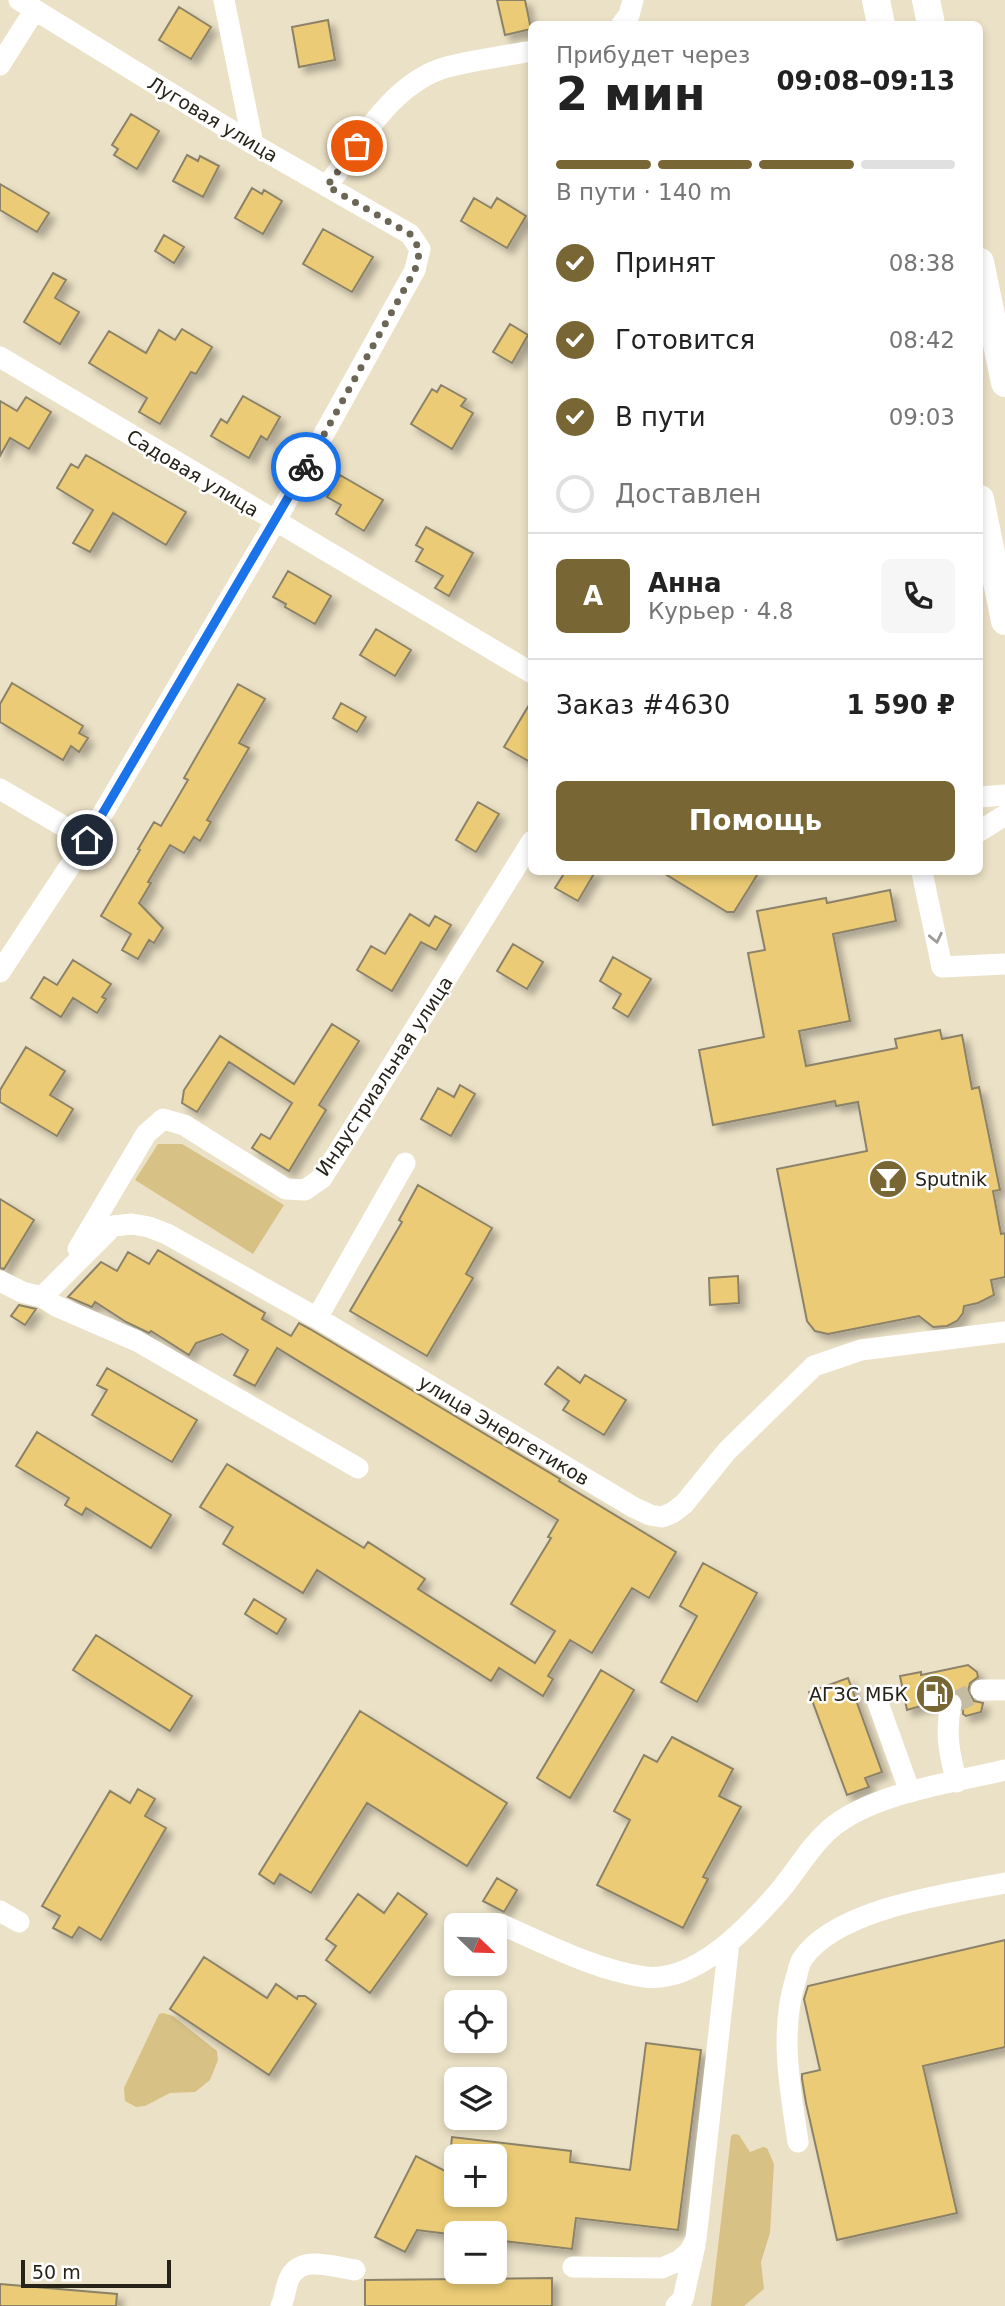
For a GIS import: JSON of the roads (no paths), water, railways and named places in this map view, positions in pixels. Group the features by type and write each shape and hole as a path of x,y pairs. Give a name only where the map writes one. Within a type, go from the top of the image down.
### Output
{"main road":[{"path":"876,0 880,21"},
{"path":"926,0 930,21"},
{"path":"983,277 1005,383"},
{"path":"983,532 985,554 1005,621"}],"street":[{"path":"224,0 253,144"},
{"path":"0,65 27,5"},
{"name":"Луговая улица","path":"27,5 253,144 410,234 420,250 415,270 275,522"},
{"path":"327,186 394,99 419,80 445,67 528,52"},
{"name":"Садовая улица","path":"0,357 528,671"},
{"path":"0,972 87,840 275,522"},
{"path":"0,789 87,840"},
{"path":"983,797 1005,795"},
{"path":"983,829 1005,815"},
{"name":"Индустриальная улица","path":"63,1275 146,1134 163,1119 184,1125 286,1189 305,1190 322,1178 528,847"},
{"path":"923,875 942,967 1005,964"},
{"path":"317,1318 405,1163"},
{"name":"улица Энергетиков","path":"41,1297 113,1226 132,1224 149,1227 167,1234 317,1318 633,1507 662,1517 684,1504 727,1451 814,1366 861,1350 1005,1332"},
{"path":"0,1281 137,1340 358,1468"},
{"path":"981,1690 1005,1690"},
{"path":"878,1703 910,1792"},
{"path":"951,1704 946,1726 948,1753 957,1782"},
{"path":"508,1927 600,1966 645,1977 678,1972 717,1952 744,1930 779,1892 813,1846 831,1828 855,1813 910,1792 1005,1770"},
{"path":"798,2142 787,2054 789,2000 802,1959 827,1934 876,1912 934,1896 1005,1883"},
{"path":"676,2306 683,2299 696,2239 729,1942"},
{"path":"573,2267 662,2268 680,2260 690,2251 696,2239"},
{"path":"281,2306 289,2278 298,2267 307,2263 355,2270"}],"tunnel":[{"path":"951,1704 981,1690"}],"place":[{"name":"Sputnik","path":"888,1179"},
{"name":"АГЗС МБК","path":"935,1694"}]}
